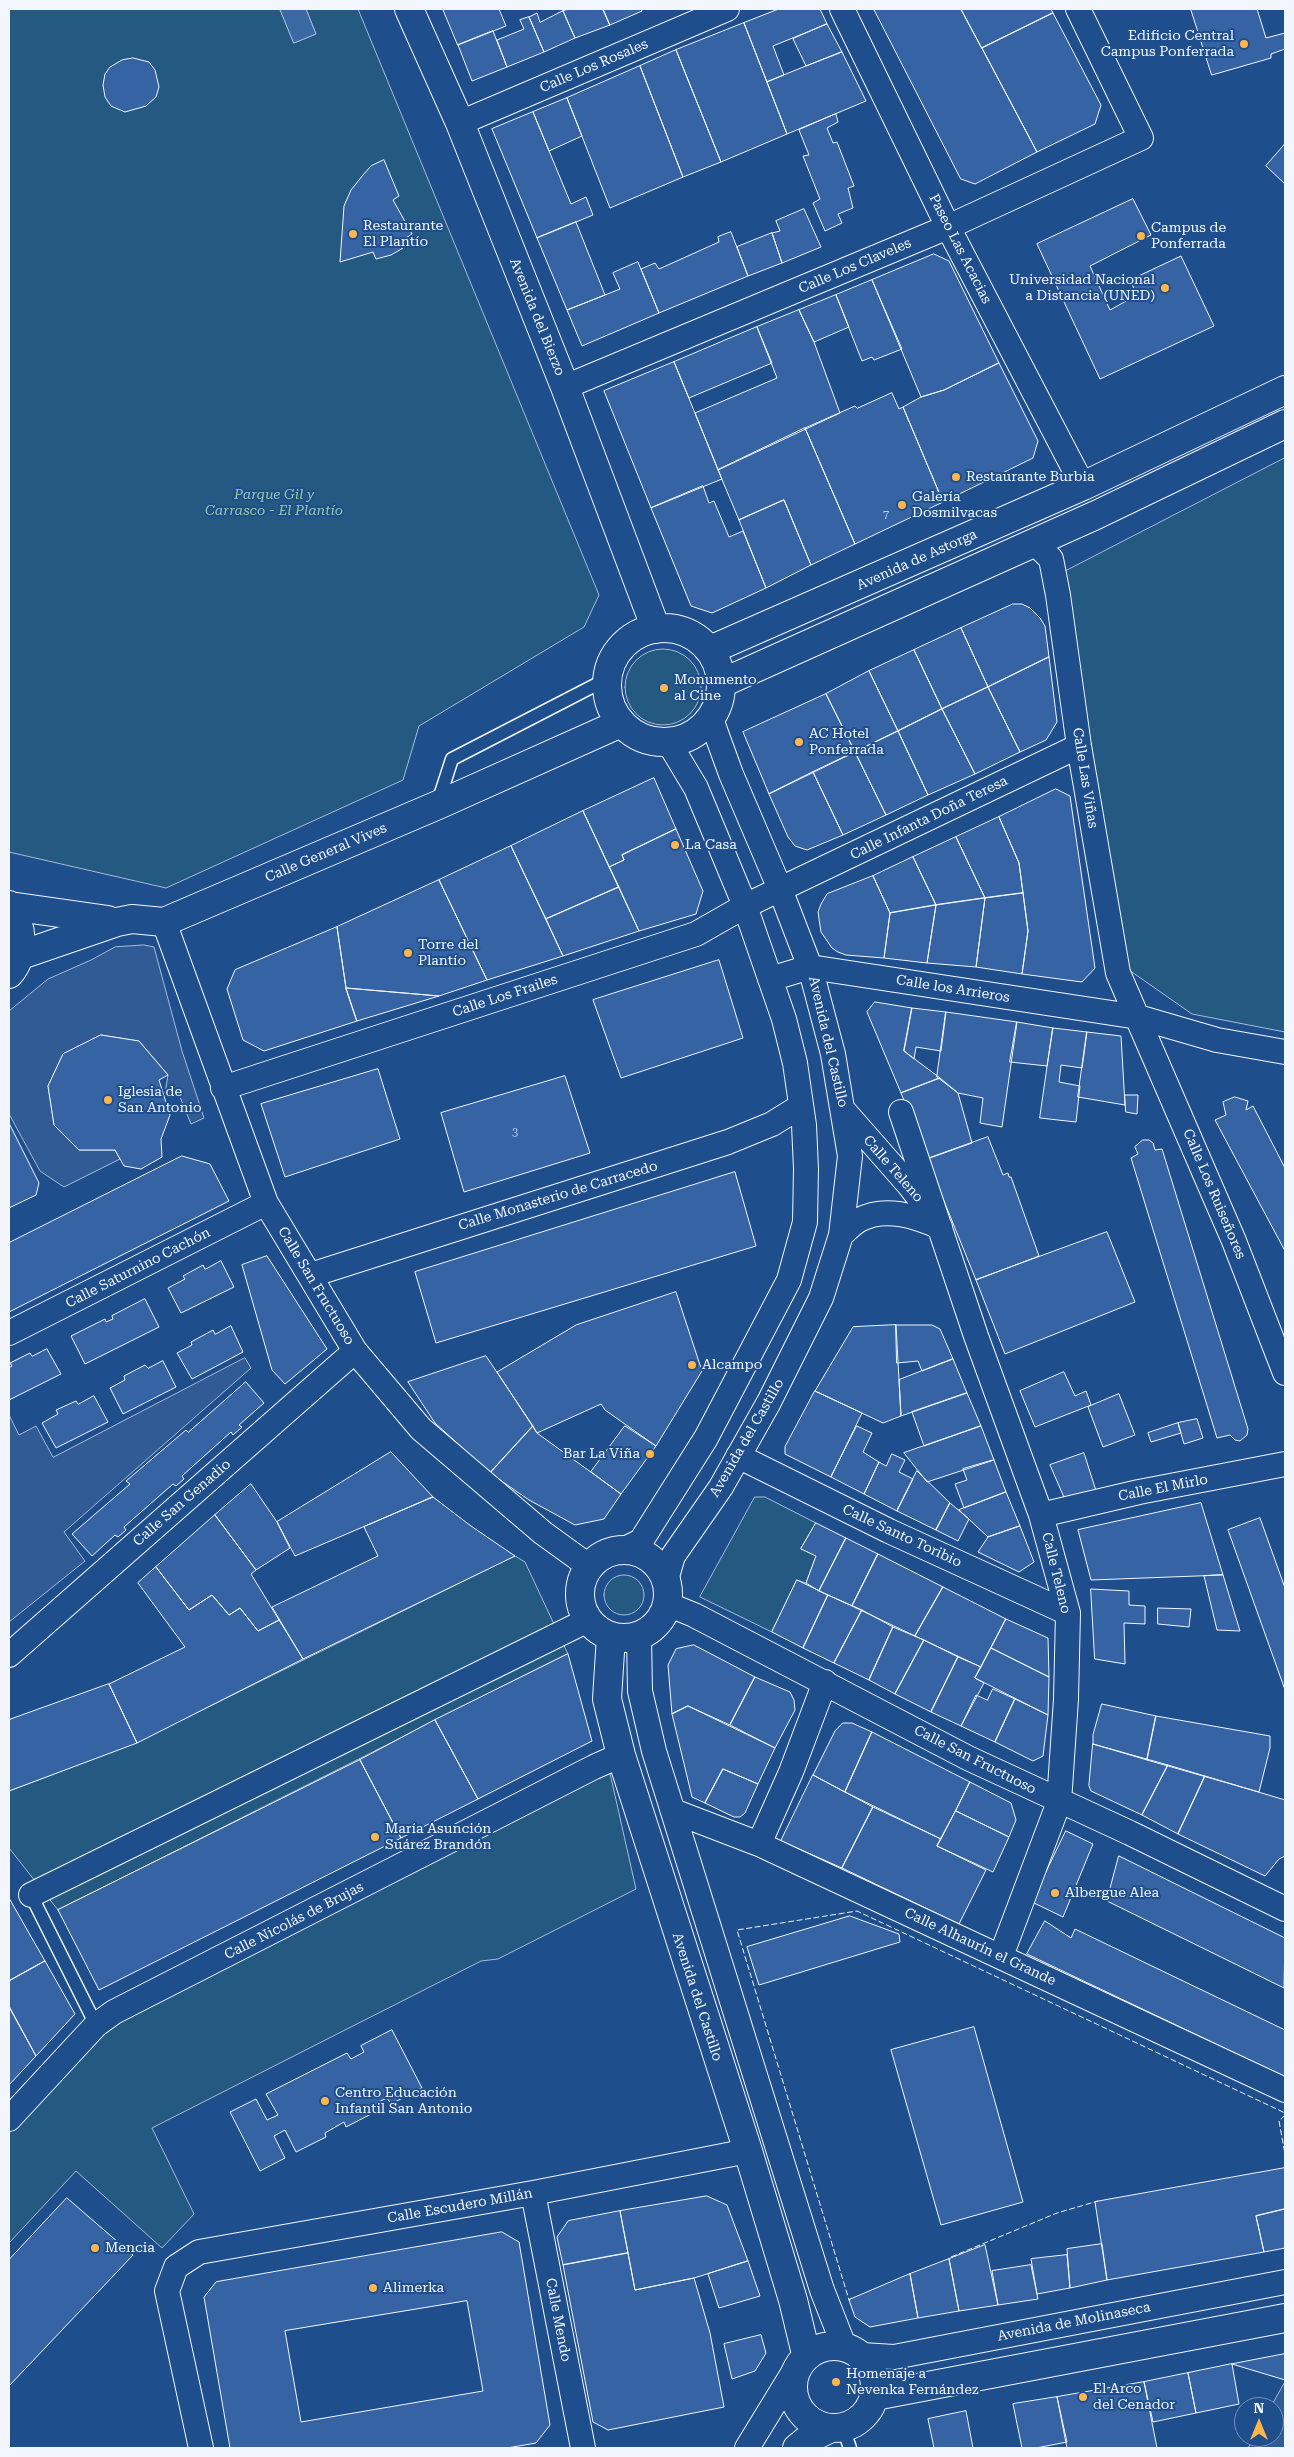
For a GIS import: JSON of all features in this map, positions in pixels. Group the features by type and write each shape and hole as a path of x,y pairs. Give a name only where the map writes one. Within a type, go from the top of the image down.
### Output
{"main road":[{"name":"Avenida del Bierzo","path":"409,9 460,123 565,387 656,629"},
{"name":"Avenida de Astorga","path":"710,650 1083,486 1285,390"},
{"path":"722,682 1034,542 1285,424"},
{"path":"672,628 686,632 700,640 710,650 719,666 722,682 720,702 711,719 692,735 669,743 651,741 635,734 616,715 608,694 607,679 612,661 623,645 638,634 656,629 672,628"},
{"name":"Calle General Vives","path":"14,965 117,922 132,919 164,922 438,805 529,763 616,715"},
{"path":"9,905 20,930 14,965"},
{"name":"Calle General Vives","path":"9,905 40,912 117,922"},
{"path":"621,1551 636,1552 648,1558 659,1568 666,1592 662,1618 652,1628 639,1636 625,1638 611,1636 598,1630 588,1620 582,1608 580,1594 583,1580 590,1567 609,1553 621,1551"},
{"name":"Avenida del Castillo","path":"611,1636 607,1699 614,1758 748,2151 793,2300 801,2361"},
{"path":"875,2396 1285,2318"},
{"path":"797,2448 808,2439 841,2435 863,2418 875,2396 874,2374 853,2350 824,2346 801,2361 791,2391 800,2412 818,2426 841,2435"}],"street":[{"name":"Calle Los Rosales","path":"460,123 727,9"},
{"name":"Paseo Las Acacias","path":"842,9 948,226 1083,486"},
{"name":"Calle Los Claveles","path":"565,387 948,226 1141,138 1078,9"},
{"name":"Calle Las Viñas","path":"1034,542 1051,559 1063,623 1079,746 1118,973 1138,1016"},
{"name":"Avenida del Castillo","path":"666,1592 673,1556 721,1487 804,1336 821,1298 841,1235 850,1156 845,1112 833,1054 810,967 780,889 731,774 711,719"},
{"path":"621,1551 642,1541 706,1438 790,1280 805,1222 806,1169 801,1106 795,1063 784,1019 745,906 696,788 669,743"},
{"name":"Calle Infanta Doña Teresa","path":"780,889 1079,746"},
{"name":"Calle Los Frailes","path":"223,1088 696,934 745,906 780,889"},
{"name":"Calle San Fructuoso","path":"164,922 266,1204 311,1275 355,1351 421,1429 543,1533 590,1567"},
{"name":"Calle los Arrieros","path":"770,979 810,967 1138,1016 1217,1040 1285,1052"},
{"name":"Calle Los Ruiseñores","path":"1138,1016 1234,1241 1285,1372"},
{"name":"Calle Monasterio de Carracedo","path":"311,1275 728,1142 772,1124 801,1106"},
{"name":"Calle Teleno","path":"845,1112 909,1185 940,1227"},
{"name":"Calle Teleno","path":"900,1112 976,1336 1041,1514 1068,1613 1066,1699 1059,1802 1000,1956"},
{"name":"Calle Saturnino Cachón","path":"9,1333 266,1204"},
{"name":"Calle Teleno","path":"841,1235 859,1220 889,1213 920,1218 940,1227"},
{"name":"Calle San Genadio","path":"9,1655 355,1351"},
{"path":"1285,1449 1285,1455"},
{"name":"Calle Santo Toribio","path":"738,1456 889,1531 1068,1613"},
{"name":"Calle El Mirlo","path":"1041,1514 1139,1492 1285,1464"},
{"name":"Calle San Fructuoso","path":"666,1592 694,1615 968,1758 1059,1802 1130,1833 1285,1909"},
{"path":"29,1891 588,1620"},
{"path":"639,1636 640,1691 654,1751 822,2290 853,2350"},
{"path":"759,1844 791,1772 825,1682"},
{"name":"Calle Nicolás de Brujas","path":"9,2119 96,2025 114,2012 614,1758"},
{"name":"Calle Alhaurín el Grande","path":"672,1811 759,1844 1285,2090"},
{"name":"Calle Escudero Millán","path":"201,2448 167,2291 176,2267 199,2252 533,2193 748,2151"},
{"name":"Calle Mendo","path":"533,2193 583,2448"},
{"name":"Avenida de Molinaseca","path":"853,2350 894,2357 1285,2282"},
{"path":"747,2448 801,2361"}],"lane":[{"path":"438,805 452,758 607,679"},
{"path":"29,1891 96,2025"}],"green space":[{"name":"Parque Gil y Carrasco - El Plantío","path":"9,9 280,9 294,43 316,34 306,9 358,9 599,595 584,627 419,726 403,780 166,888 9,852"},
{"path":"1285,458 1285,1032 1192,1014 1129,970 1062,573"},
{"path":"663,649 677,652 690,660 698,673 701,687 698,701 690,714 677,722 663,725 649,722 636,714 628,701 625,687 628,673 636,660 649,652"},
{"path":"755,1497 765,1497 816,1523 801,1548 816,1556 806,1583 797,1580 772,1632 700,1597"},
{"path":"515,1556 525,1562 568,1654 58,1910 9,1848 9,1791 137,1742"},
{"path":"620,1575 628,1575 635,1578 641,1584 644,1595 641,1606 635,1612 628,1615 620,1615 613,1612 607,1606 604,1599 604,1591 607,1584 613,1578"},
{"path":"607,1760 636,1889 498,1959 481,1961 152,2128 194,2214 162,2248 76,2171 9,2243 9,2119 96,2025"}],"shaded area":[{"path":"280,9 306,9 316,34 294,43"},
{"path":"144,945 154,947 182,1051 204,1118 191,1124 178,1092 165,1093 168,1075 139,1041 101,1035 63,1054 48,1086 54,1125 79,1150 115,1150 120,1159 64,1187 40,1171 9,1114 9,1011 48,979 115,947"},
{"path":"245,1358 251,1368 64,1532 85,1561 9,1622 9,1415 19,1435 36,1426 53,1457"},
{"path":"1285,2382 1285,2448 1248,2448 1284,2447 1284,2397 1277,2397"}],"building":[{"path":"443,9 499,9 506,26 458,45"},
{"path":"570,9 603,9 610,25 575,38 563,11"},
{"path":"603,9 641,9 642,11 610,25"},
{"path":"779,9 820,9 827,24 773,46 784,75 767,82 744,23"},
{"path":"874,9 961,9 1037,152 975,184 961,179"},
{"path":"961,9 1051,9 1053,13 982,48"},
{"name":"Edificio Central Campus Ponferrada","path":"1191,9 1257,9 1266,38 1285,33 1285,49 1271,54 1271,58 1212,75"},
{"path":"563,11 575,38 544,52 529,17 537,13 540,22"},
{"path":"1053,13 1101,105 1095,124 1037,152 982,48"},
{"path":"529,17 544,52 507,67 497,40 524,29 520,20"},
{"path":"744,23 787,134 721,162 676,50"},
{"path":"827,24 842,52 806,66 793,39"},
{"path":"493,31 507,67 472,81 458,45"},
{"path":"676,50 721,162 683,177 640,66"},
{"path":"842,52 866,101 787,134 767,82"},
{"path":"133,58 149,62 155,70 159,87 156,97 146,106 125,112 111,106 105,97 103,85 105,74 110,67 122,60"},
{"path":"640,66 683,177 610,208 567,98"},
{"path":"567,98 582,136 549,151 533,112"},
{"path":"533,112 571,204 586,197 593,215 537,238 492,129"},
{"path":"836,114 838,122 827,128 833,143 837,142 854,186 848,188 853,208 838,214 842,223 825,231 813,203 820,199 803,156 809,155 799,130"},
{"path":"1285,144 1285,184 1266,166"},
{"path":"384,160 399,196 393,200 412,234 401,241 403,248 391,255 376,259 373,252 340,262 344,206 351,190 363,175 371,166"},
{"name":"Universidad Nacional a Distancia (UNED)","path":"1133,199 1151,235 1090,266 1110,310 1137,295 1130,280 1181,256 1214,326 1100,379 1037,244"},
{"path":"804,209 821,247 782,263 772,233 780,231 776,221"},
{"path":"576,222 605,295 567,310 537,238"},
{"path":"731,232 748,276 659,313 641,269 655,263 659,269 719,242 718,237"},
{"path":"772,233 782,263 748,276 737,247"},
{"path":"934,254 949,261 999,363 944,390 921,397 872,280"},
{"path":"638,262 659,313 582,346 567,310 620,289 613,273"},
{"path":"872,280 902,349 874,360 872,357 862,361 836,295"},
{"path":"836,295 849,327 814,342 799,310"},
{"path":"799,310 814,342 840,413 718,470 695,413 777,378 757,327"},
{"path":"757,327 772,363 689,398 674,362"},
{"path":"674,362 722,479 651,508 604,391"},
{"path":"999,363 1038,441 1033,458 943,502 903,407 921,397 944,390"},
{"path":"892,393 899,409 903,407 943,502 855,544 805,428 855,406 857,408"},
{"path":"805,428 855,544 811,565 784,500 739,520 718,470"},
{"path":"703,486 709,503 714,501 729,537 743,531 766,588 712,613 691,606 651,508"},
{"path":"784,500 811,565 766,588 739,520"},
{"path":"1013,604 1022,604 1030,608 1040,618 1045,626 1049,657 988,687 961,628"},
{"path":"961,628 988,687 942,709 914,650"},
{"path":"914,650 942,709 898,731 869,671"},
{"path":"1049,657 1057,722 1046,740 1020,752 988,687"},
{"path":"869,671 898,731 855,752 826,694"},
{"path":"988,687 1020,752 975,774 942,709"},
{"name":"AC Hotel Ponferrada","path":"826,694 855,752 769,794 743,732"},
{"path":"942,709 975,774 928,795 898,731"},
{"path":"898,731 928,795 886,815 855,752"},
{"path":"855,752 886,815 843,835 813,772"},
{"path":"813,772 843,835 807,850 795,846 788,837 769,794"},
{"path":"654,778 676,829 622,855 624,860 609,867 583,811"},
{"path":"1056,789 1070,796 1095,968 1082,982 1022,974 1028,931 1019,863 999,817"},
{"path":"583,811 619,887 546,919 511,846"},
{"path":"999,817 1019,863 1023,893 985,898 956,837"},
{"path":"676,829 703,891 696,914 639,931 609,867 624,860 622,855"},
{"path":"956,837 985,898 936,905 913,857"},
{"path":"511,846 563,956 487,980 439,880"},
{"path":"913,857 936,905 890,913 873,876"},
{"path":"873,876 890,913 884,958 846,955 838,952 832,948 821,932 818,912 821,904 827,894"},
{"name":"Torre del Plantío","path":"439,880 487,980 439,996 346,988 337,927"},
{"path":"619,887 639,931 563,956 546,919"},
{"path":"1023,893 1028,931 1022,974 976,967 985,898"},
{"path":"985,898 976,967 927,963 936,905"},
{"path":"936,905 927,963 884,958 890,913"},
{"path":"337,927 346,988 357,1021 264,1051 243,1040 227,989 235,970"},
{"path":"719,960 743,1038 621,1078 593,1000"},
{"path":"346,988 439,996 357,1021"},
{"path":"875,1002 912,1008 904,1051 940,1078 901,1093 867,1012"},
{"path":"912,1008 946,1012 941,1051 916,1047 914,1059 904,1051"},
{"path":"946,1012 1017,1022 1002,1127 980,1123 983,1098 958,1093 937,1077"},
{"path":"1017,1022 1053,1028 1047,1066 1010,1062"},
{"path":"1053,1028 1087,1032 1082,1068 1061,1065 1059,1082 1080,1086 1076,1122 1040,1118"},
{"path":"1087,1032 1121,1036 1125,1105 1078,1097"},
{"name":"Iglesia de San Antonio","path":"101,1035 139,1041 168,1075 159,1080 170,1115 161,1139 162,1157 141,1169 124,1166 115,1150 79,1150 54,1125 48,1086 63,1054"},
{"path":"378,1069 400,1139 285,1177 261,1104"},
{"path":"565,1076 590,1153 464,1192 441,1113"},
{"path":"940,1078 958,1093 972,1143 927,1159 901,1093"},
{"path":"1125,1095 1138,1095 1137,1114 1126,1112"},
{"path":"1235,1097 1248,1101 1246,1110 1253,1106 1285,1168 1285,1251 1215,1120 1226,1115 1223,1102"},
{"path":"9,1123 39,1183 36,1195 9,1208"},
{"path":"988,1137 1003,1175 1008,1173 1009,1177 1011,1177 1039,1256 976,1280 927,1159"},
{"path":"1143,1140 1149,1140 1153,1143 1155,1150 1162,1149 1248,1429 1247,1435 1240,1441 1235,1440 1230,1435 1217,1438 1131,1158 1138,1154 1135,1147"},
{"path":"182,1156 210,1164 229,1201 9,1312 9,1243"},
{"path":"735,1172 756,1246 436,1343 415,1272"},
{"path":"1107,1232 1135,1302 1005,1354 976,1280"},
{"path":"267,1256 327,1349 285,1384 272,1370 242,1265"},
{"path":"221,1261 234,1287 181,1313 168,1288 185,1279 183,1276 203,1265 205,1269"},
{"path":"676,1292 702,1371 656,1446 605,1410 601,1404 537,1433 497,1372 576,1325"},
{"path":"145,1299 159,1327 85,1364 71,1336 105,1319 106,1322 113,1319 112,1316"},
{"path":"896,1325 932,1325 940,1329 953,1359 922,1371 918,1361 897,1363"},
{"path":"896,1325 901,1416 883,1423 815,1391 853,1327"},
{"path":"231,1326 243,1352 192,1379 177,1353 192,1345 191,1342 213,1330 215,1334"},
{"path":"47,1349 61,1374 9,1400 9,1368 12,1366 10,1363 30,1353 32,1356"},
{"path":"486,1356 533,1426 490,1473 435,1423 408,1382"},
{"path":"953,1359 967,1393 901,1416 899,1380"},
{"path":"163,1361 176,1387 123,1414 110,1388 125,1380 124,1376 145,1365 148,1368"},
{"path":"1064,1372 1075,1396 1086,1391 1091,1405 1035,1427 1020,1391"},
{"path":"246,1382 264,1403 239,1425 242,1427 233,1435 231,1432 182,1476 184,1479 176,1486 173,1484 124,1527 126,1530 118,1537 115,1535 92,1556 72,1534 130,1484 126,1481 186,1430 188,1432"},
{"path":"815,1391 862,1413 831,1477 785,1454 785,1447"},
{"path":"967,1393 981,1426 924,1446 912,1412"},
{"path":"1119,1394 1135,1435 1103,1447 1088,1407"},
{"path":"94,1396 108,1422 56,1448 42,1423 58,1414 56,1410 76,1401 78,1404"},
{"path":"1197,1419 1203,1438 1184,1444 1178,1423"},
{"path":"1178,1423 1181,1433 1151,1442 1148,1433"},
{"path":"533,1426 537,1433 621,1494 604,1519 575,1525 529,1500 490,1473"},
{"path":"625,1426 656,1446 621,1494 591,1472"},
{"path":"857,1426 872,1433 863,1452 879,1462 864,1494 831,1477"},
{"path":"981,1426 994,1460 927,1482 904,1453"},
{"path":"391,1452 433,1497 295,1556 277,1522"},
{"path":"1084,1453 1097,1494 1066,1502 1050,1465"},
{"path":"892,1454 905,1460 899,1472 913,1479 897,1511 864,1494 879,1462 886,1466"},
{"path":"994,1460 1006,1492 964,1508 955,1484 967,1480 963,1469"},
{"path":"917,1471 950,1503 936,1530 897,1511"},
{"path":"251,1484 277,1522 290,1548 256,1570 215,1515"},
{"path":"1006,1492 1020,1526 988,1537 959,1510"},
{"path":"433,1497 515,1556 303,1659 272,1607 378,1556 364,1527"},
{"path":"950,1503 969,1519 958,1541 936,1530"},
{"path":"1201,1503 1223,1575 1091,1580 1078,1530"},
{"path":"215,1515 256,1570 251,1574 279,1620 258,1631 240,1608 229,1615 212,1595 189,1610 156,1567"},
{"path":"1260,1518 1285,1588 1285,1690 1228,1530"},
{"path":"816,1523 846,1538 819,1591 806,1583 816,1556 801,1549"},
{"path":"1020,1526 1034,1562 1019,1572 978,1552 988,1537"},
{"path":"846,1538 878,1554 852,1606 819,1591"},
{"path":"878,1554 943,1587 915,1636 852,1606"},
{"path":"156,1567 189,1610 212,1595 229,1615 240,1608 258,1631 279,1620 303,1659 137,1743 109,1684 185,1647 138,1583"},
{"path":"1223,1575 1240,1631 1217,1630 1204,1576"},
{"path":"797,1580 828,1595 803,1648 772,1632"},
{"path":"943,1587 1006,1619 981,1667 915,1636"},
{"path":"1091,1589 1129,1591 1129,1605 1145,1606 1145,1624 1124,1623 1125,1664 1095,1659"},
{"path":"828,1595 862,1610 834,1663 803,1648"},
{"path":"1158,1608 1191,1609 1189,1627 1158,1624"},
{"path":"862,1610 893,1627 869,1680 834,1663"},
{"path":"1006,1619 1048,1638 1049,1677 991,1648"},
{"path":"893,1627 924,1640 895,1694 869,1680"},
{"path":"924,1640 958,1657 931,1712 895,1694"},
{"path":"694,1645 755,1677 730,1725 688,1706 672,1714 668,1665 676,1649"},
{"path":"991,1648 1049,1677 1048,1715 975,1678"},
{"path":"568,1654 592,1741 478,1799 435,1720"},
{"path":"958,1657 981,1667 975,1678 984,1683 961,1726 931,1712"},
{"path":"755,1677 790,1692 794,1700 795,1710 775,1748 730,1725"},
{"path":"109,1684 137,1743 9,1791 9,1720"},
{"path":"993,1689 1015,1699 995,1742 961,1726 976,1695 987,1700"},
{"path":"1015,1699 1048,1715 1043,1756 1033,1761 995,1742"},
{"path":"1102,1704 1156,1716 1147,1760 1093,1744 1093,1735"},
{"path":"688,1706 775,1748 758,1784 723,1769 705,1803 692,1797 672,1714"},
{"path":"1156,1716 1270,1736 1270,1748 1259,1792 1147,1760"},
{"path":"435,1720 478,1799 401,1838 360,1760"},
{"path":"843,1723 852,1723 872,1732 845,1792 813,1775 835,1731"},
{"path":"872,1732 970,1782 941,1839 845,1792"},
{"path":"1093,1744 1168,1765 1142,1815 1091,1791 1089,1786"},
{"path":"360,1760 401,1838 99,1990 58,1910"},
{"path":"1168,1765 1205,1776 1178,1834 1142,1815"},
{"path":"723,1769 758,1784 745,1813 740,1817 734,1817 705,1803"},
{"path":"813,1775 873,1807 842,1868 781,1841"},
{"path":"1205,1776 1285,1800 1285,1856 1279,1859 1265,1876 1178,1834"},
{"path":"970,1782 1011,1803 1016,1820 1009,1837 956,1811"},
{"path":"873,1807 941,1839 937,1846 986,1870 959,1924 842,1868"},
{"path":"956,1811 1009,1837 993,1872 937,1846"},
{"path":"1066,1831 1093,1844 1063,1917 1032,1902"},
{"path":"1119,1856 1285,1938 1284,1988 1107,1901"},
{"path":"9,1898 45,1961 9,1981"},
{"path":"850,1916 899,1934 900,1942 759,1985 747,1947"},
{"path":"1045,1921 1071,1938 1075,1929 1285,2030 1285,2077 1027,1954"},
{"path":"45,1961 75,2014 36,2056 9,2006 9,1981"},
{"path":"9,2007 36,2056 9,2085"},
{"path":"974,2027 1023,2202 941,2225 891,2050"},
{"name":"Centro Educación Infantil San Antonio","path":"392,2030 422,2088 391,2104 387,2098 374,2104 377,2111 346,2127 344,2122 325,2133 326,2137 296,2152 285,2130 274,2136 285,2158 260,2171 230,2112 256,2099 267,2120 278,2115 266,2094 347,2053 351,2059 364,2052 361,2046"},
{"path":"1285,2168 1285,2209 1256,2216 1264,2252 1107,2280 1095,2202"},
{"path":"707,2196 727,2205 748,2261 694,2278 635,2290 620,2211"},
{"path":"67,2198 133,2255 9,2386 9,2260"},
{"path":"1285,2209 1285,2248 1264,2252 1256,2216"},
{"path":"620,2211 628,2253 563,2265 557,2237 568,2221"},
{"path":"502,2232 519,2242 550,2425 536,2443 507,2448 230,2448 204,2297 216,2282","holes":["467,2301 483,2391 301,2422 285,2331"]},
{"path":"1102,2244 1107,2280 1070,2288 1067,2249"},
{"path":"985,2245 998,2305 959,2311 949,2259"},
{"path":"628,2253 635,2290 694,2278 710,2333 724,2407 608,2430 593,2422 563,2265"},
{"path":"1067,2255 1070,2288 1037,2294 1031,2259"},
{"path":"949,2259 959,2311 918,2318 910,2274"},
{"path":"748,2261 760,2296 719,2308 708,2274"},
{"path":"1031,2265 1038,2299 998,2305 992,2271"},
{"path":"910,2274 918,2318 870,2327 855,2317 849,2300"},
{"path":"761,2335 766,2353 755,2371 732,2379 724,2344"},
{"path":"1285,2354 1285,2380 1232,2364"},
{"path":"1232,2364 1238,2397 1234,2397 1234,2405 1196,2413 1188,2373"},
{"path":"1188,2373 1196,2413 1153,2422 1144,2382"},
{"path":"1144,2382 1157,2448 1067,2448 1057,2397"},
{"path":"1057,2397 1067,2442 1036,2448 1022,2448 1013,2404"},
{"path":"966,2411 973,2448 934,2448 928,2419"}],"fence":[{"path":"852,2298 849,2300 737,1930 857,1911 1285,2113"},
{"path":"1285,2115 1279,2121 1285,2154"},
{"path":"951,2257 1057,2213 1098,2201"}],"place":[{"name":"Edificio Central Campus Ponferrada","path":"1244,44"},
{"name":"Restaurante El Plantío","path":"353,234"},
{"name":"Campus de Ponferrada","path":"1141,236"},
{"name":"Universidad Nacional a Distancia (UNED)","path":"1165,288"},
{"name":"Restaurante Burbia","path":"956,477"},
{"name":"Galería Dosmilvacas","path":"902,505"},
{"name":"Monumento al Cine","path":"664,688"},
{"name":"AC Hotel Ponferrada","path":"799,742"},
{"name":"La Casa","path":"675,845"},
{"name":"Torre del Plantío","path":"408,953"},
{"name":"Iglesia de San Antonio","path":"108,1100"},
{"name":"Alcampo","path":"692,1365"},
{"name":"Bar La Viña","path":"650,1454"},
{"name":"María Asunción Suárez Brandón","path":"375,1837"},
{"name":"Albergue Alea","path":"1055,1893"},
{"name":"Centro Educación Infantil San Antonio","path":"325,2101"},
{"name":"Mencia","path":"95,2248"},
{"name":"Alimerka","path":"373,2288"},
{"name":"Homenaje a Nevenka Fernández","path":"836,2382"},
{"name":"El Arco del Cenador","path":"1083,2397"}]}
